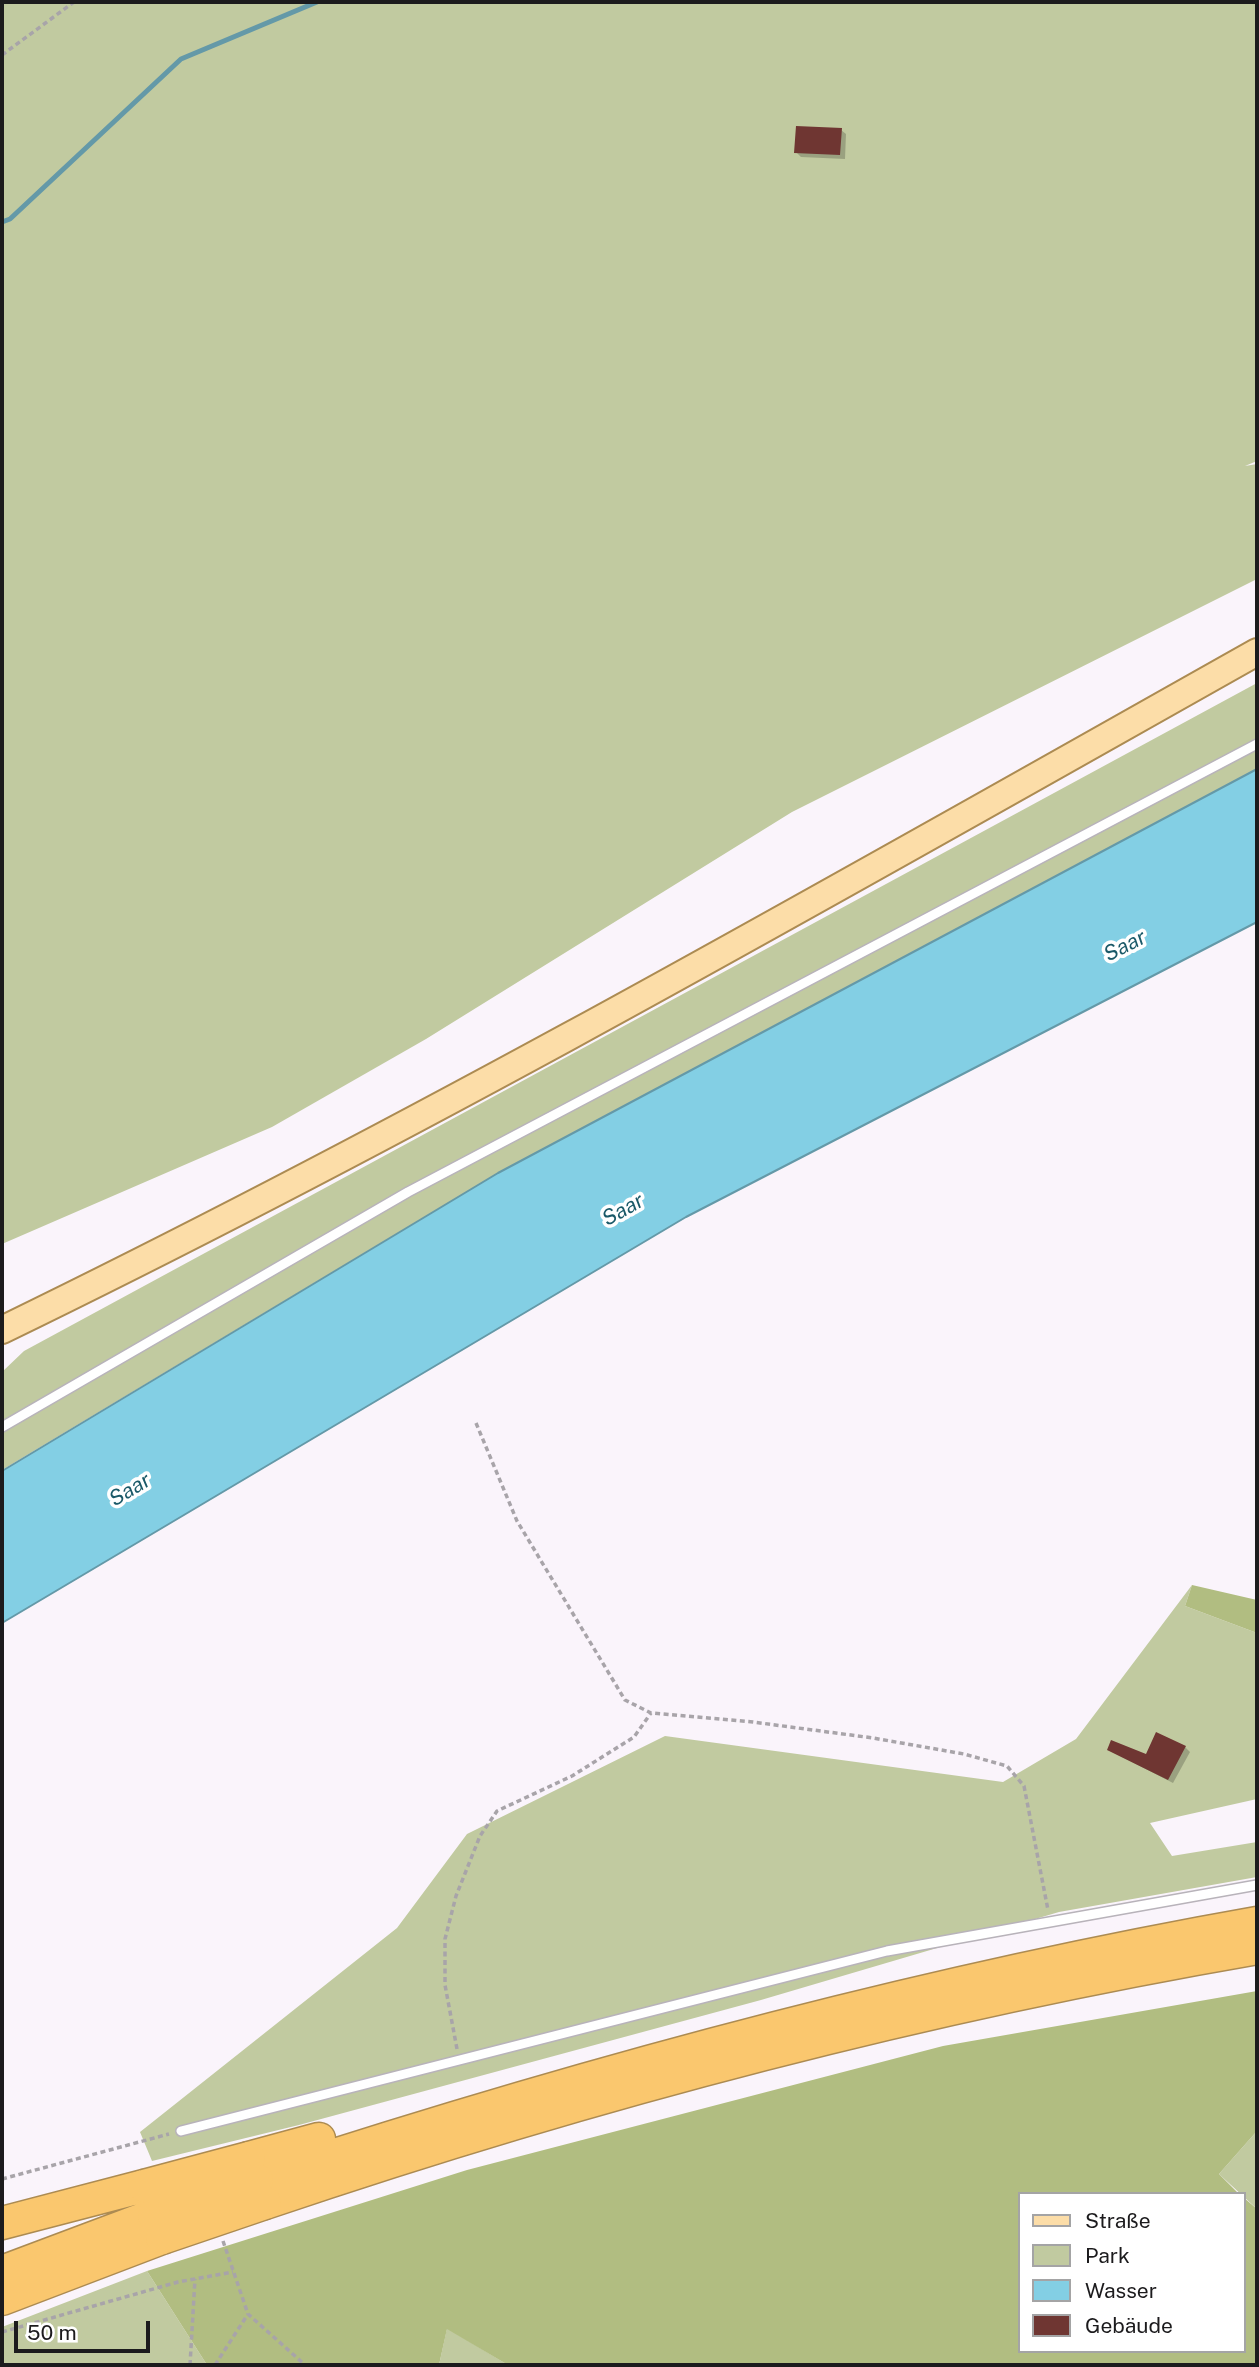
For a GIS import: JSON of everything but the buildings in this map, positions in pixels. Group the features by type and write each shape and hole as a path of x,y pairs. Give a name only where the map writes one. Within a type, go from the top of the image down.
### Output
{"highway":[{"path":"2,2272 154,2213 438,2121 663,2056 875,2002 1116,1949 1257,1923"},
{"path":"257,2180 495,2129 760,2055 1122,1971 1257,1948"},
{"path":"2,2223 154,2213"},
{"path":"2,2299 154,2213"}],"main road":[{"path":"2,1330 230,1216 594,1023 1257,652"}],"lane":[{"path":"2,1427 408,1192 1257,744"},
{"path":"181,2131 887,1951 1257,1885"}],"path":[{"path":"2,55 74,2"},
{"path":"476,1423 517,1521 572,1617 625,1700 651,1713 753,1722 873,1738 964,1754 1007,1766 1024,1786 1040,1881 1051,1922"},
{"path":"459,2061 445,1985 445,1939 456,1896 480,1836 497,1811 572,1776 634,1737 651,1713"},
{"path":"2,2179 181,2131"},
{"path":"2,2332 195,2278 233,2272 248,2314 304,2365"},
{"path":"190,2365 195,2278"},
{"path":"215,2365 248,2314"}],"green space":[{"path":"2,2 1257,2 1257,461 1245,466 1257,464 1257,579 792,812 426,1039 272,1127 2,1244"},
{"path":"1257,683 1257,769 498,1173 2,1470 2,1372 24,1351"},
{"path":"1192,1585 1185,1606 1257,1633 1257,1799 1150,1823 1172,1856 1257,1842 1257,1877 1059,1912 761,2000 299,2125 152,2161 140,2132 397,1928 467,1834 665,1736 1003,1782 1076,1739"},
{"path":"1192,1585 1257,1600 1257,1633 1185,1606"},
{"path":"1257,1991 1257,2131 1219,2174 1237,2192 1018,2192 1018,2353 1245,2353 1245,2199 1257,2209 1257,2365 508,2365 447,2329 439,2365 207,2365 147,2271 467,2170 943,2046"},
{"path":"1257,2131 1257,2209 1245,2198 1245,2192 1239,2192 1219,2174"},
{"path":"147,2271 207,2365 2,2365 2,2327"},
{"path":"447,2328 508,2365 439,2365"}],"water":[{"name":"Saar","path":"1257,769 1257,922 686,1217 2,1623 2,1471 498,1173"}],"waterway":[{"path":"2,222 10,219 181,59 317,2"}]}
